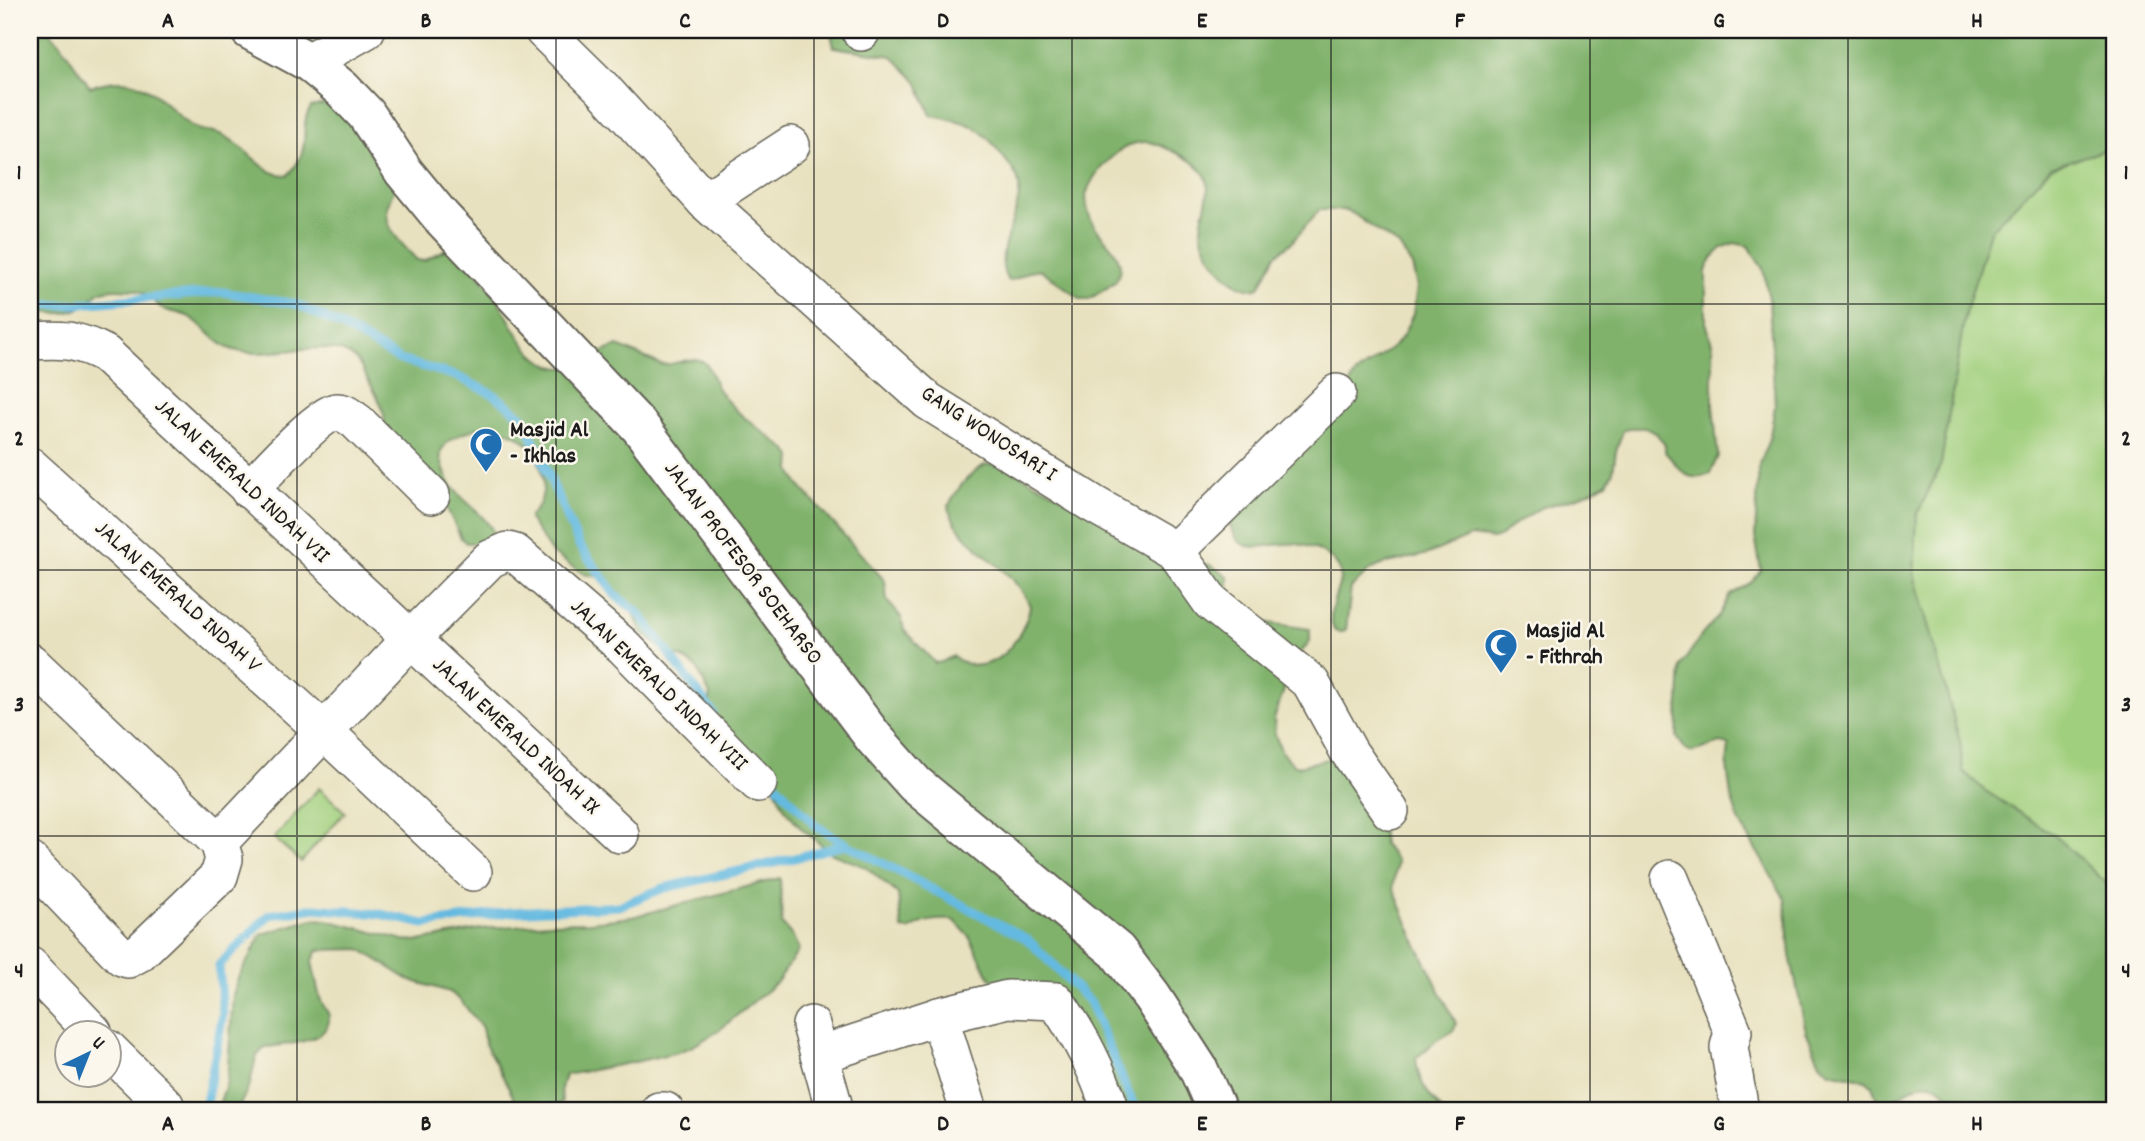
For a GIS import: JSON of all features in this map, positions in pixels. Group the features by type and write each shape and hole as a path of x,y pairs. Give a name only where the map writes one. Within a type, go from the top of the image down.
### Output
{"main road":[{"name":"JALAN PROFESOR SOEHARSO","path":"250,30 309,62 342,89 366,114 404,172 442,218 640,427 882,748 915,784 1117,951 1152,997 1192,1058 1217,1111"}],"street":[{"path":"309,62 366,30"},
{"name":"GANG WONOSARI I","path":"542,30 602,88 705,201 928,401 1093,504 1175,551 1211,602 1311,683 1349,752 1390,811"},
{"path":"705,201 791,145"},
{"name":"JALAN EMERALD INDAH VII","path":"47,340 87,344 105,354 410,640"},
{"path":"1175,551 1336,393"},
{"path":"249,490 319,421 333,412 342,412 356,421 431,495"},
{"name":"JALAN EMERALD INDAH V","path":"30,466 324,731 473,872"},
{"name":"JALAN EMERALD INDAH VIII","path":"410,640 490,559 508,551 515,553 623,646 758,783"},
{"path":"219,842 410,640"},
{"name":"JALAN EMERALD INDAH IX","path":"410,640 620,834"},
{"path":"30,662 219,842 224,859 219,876 139,953 128,959 122,957 30,861"},
{"path":"1670,879 1733,1032 1729,1047 1740,1111"},
{"path":"30,966 80,1018"},
{"path":"835,1111 815,1040 939,1016 1008,999 1056,1001 1081,1038 1102,1083 1111,1111"},
{"path":"939,1016 969,1111"},
{"path":"122,1063 165,1105 166,1111"},
{"path":"659,1111 665,1111"}],"green space":[{"path":"30,30 48,30 90,87 124,81 137,84 194,127 225,136 261,165 280,174 288,175 301,155 305,122 311,107 325,104 339,106 395,189 387,210 391,228 396,236 417,260 424,261 455,244 493,293 520,338 543,362 563,368 618,346 660,364 693,359 705,363 724,398 792,456 791,470 798,484 885,581 887,601 901,617 904,630 935,663 953,656 966,664 992,662 1003,655 1012,644 1030,606 1012,579 965,535 948,508 968,477 989,464 1002,465 1179,558 1210,565 1228,576 1231,596 1262,622 1310,629 1310,642 1295,659 1274,719 1275,734 1282,753 1293,764 1299,766 1332,758 1380,816 1383,844 1397,861 1393,887 1416,943 1456,1023 1454,1030 1416,1058 1424,1087 1443,1111 1108,1111 1078,1039 990,978 969,936 954,920 930,921 909,930 902,929 898,894 866,867 832,854 800,827 785,809 770,779 710,710 710,695 697,668 681,657 670,655 641,632 632,608 607,581 584,574 552,553 529,519 541,500 543,478 536,456 523,440 504,430 484,427 457,436 442,449 441,459 450,483 493,531 487,543 466,543 442,498 385,425 379,402 360,365 342,351 311,349 259,353 228,348 191,318 166,310 144,293 135,290 102,291 84,306 69,312 50,313 30,309"},
{"path":"830,30 2115,30 2115,147 2051,167 1990,231 1965,314 1941,464 1917,515 1914,574 1960,742 1963,771 1984,790 2054,835 2115,891 2115,1111 1963,1111 1935,1085 1924,1084 1897,1098 1877,1100 1872,1085 1866,1080 1830,1072 1820,1063 1806,1031 1790,955 1785,899 1739,821 1731,797 1727,766 1729,745 1721,743 1692,752 1685,749 1677,737 1681,666 1700,637 1720,614 1729,596 1753,581 1761,570 1755,537 1759,467 1770,436 1775,406 1769,299 1763,269 1748,246 1734,243 1722,248 1712,258 1706,271 1706,322 1713,347 1713,405 1718,456 1710,474 1702,477 1689,476 1665,452 1665,445 1656,433 1645,428 1629,428 1623,431 1613,471 1607,483 1578,497 1540,508 1493,539 1471,536 1428,554 1370,570 1351,588 1346,630 1340,633 1334,630 1331,621 1340,580 1340,573 1334,561 1322,552 1300,544 1248,546 1236,538 1227,516 1334,413 1355,375 1403,336 1413,314 1417,287 1412,266 1399,246 1352,213 1343,210 1319,210 1292,242 1276,255 1259,287 1240,285 1221,270 1203,239 1201,230 1208,185 1203,172 1181,155 1147,142 1127,146 1109,159 1095,176 1086,195 1092,222 1113,249 1120,264 1120,272 1113,283 1089,299 1081,299 1041,270 1008,281 1003,270 1004,246 1019,197 1019,185 1012,168 993,143 978,130 953,119 931,115 917,81 892,56 834,47"},
{"path":"2115,147 2115,891 2054,835 1984,790 1963,771 1960,742 1914,574 1917,515 1941,464 1965,314 1990,230 2051,167"},
{"path":"319,788 345,812 301,862 274,838"},
{"path":"780,878 782,924 799,950 777,982 717,1032 691,1047 635,1062 565,1075 561,1088 562,1102 551,1111 519,1111 485,1044 482,1028 461,1001 450,992 409,980 360,949 318,950 312,962 321,1001 328,1012 328,1025 323,1032 305,1041 265,1047 256,1057 250,1084 237,1111 217,1111 227,1081 233,995 237,980 262,934 313,919 419,941 480,929 632,917"}],"waterway":[{"path":"30,296 43,305 65,305 222,292 296,304 400,360 456,376 495,395 524,418 579,545 616,596 639,613 713,713"},
{"path":"768,776 815,825 1027,939 1089,1001 1136,1111"},
{"path":"201,1111 206,1103 223,1014 219,965 269,915 315,908 380,914 424,924 510,912 619,906 664,888 846,844"}],"place":[{"name":"Masjid Al - Ikhlas","path":"486,474"},
{"name":"Masjid Al - Fithrah","path":"1501,675"}]}
